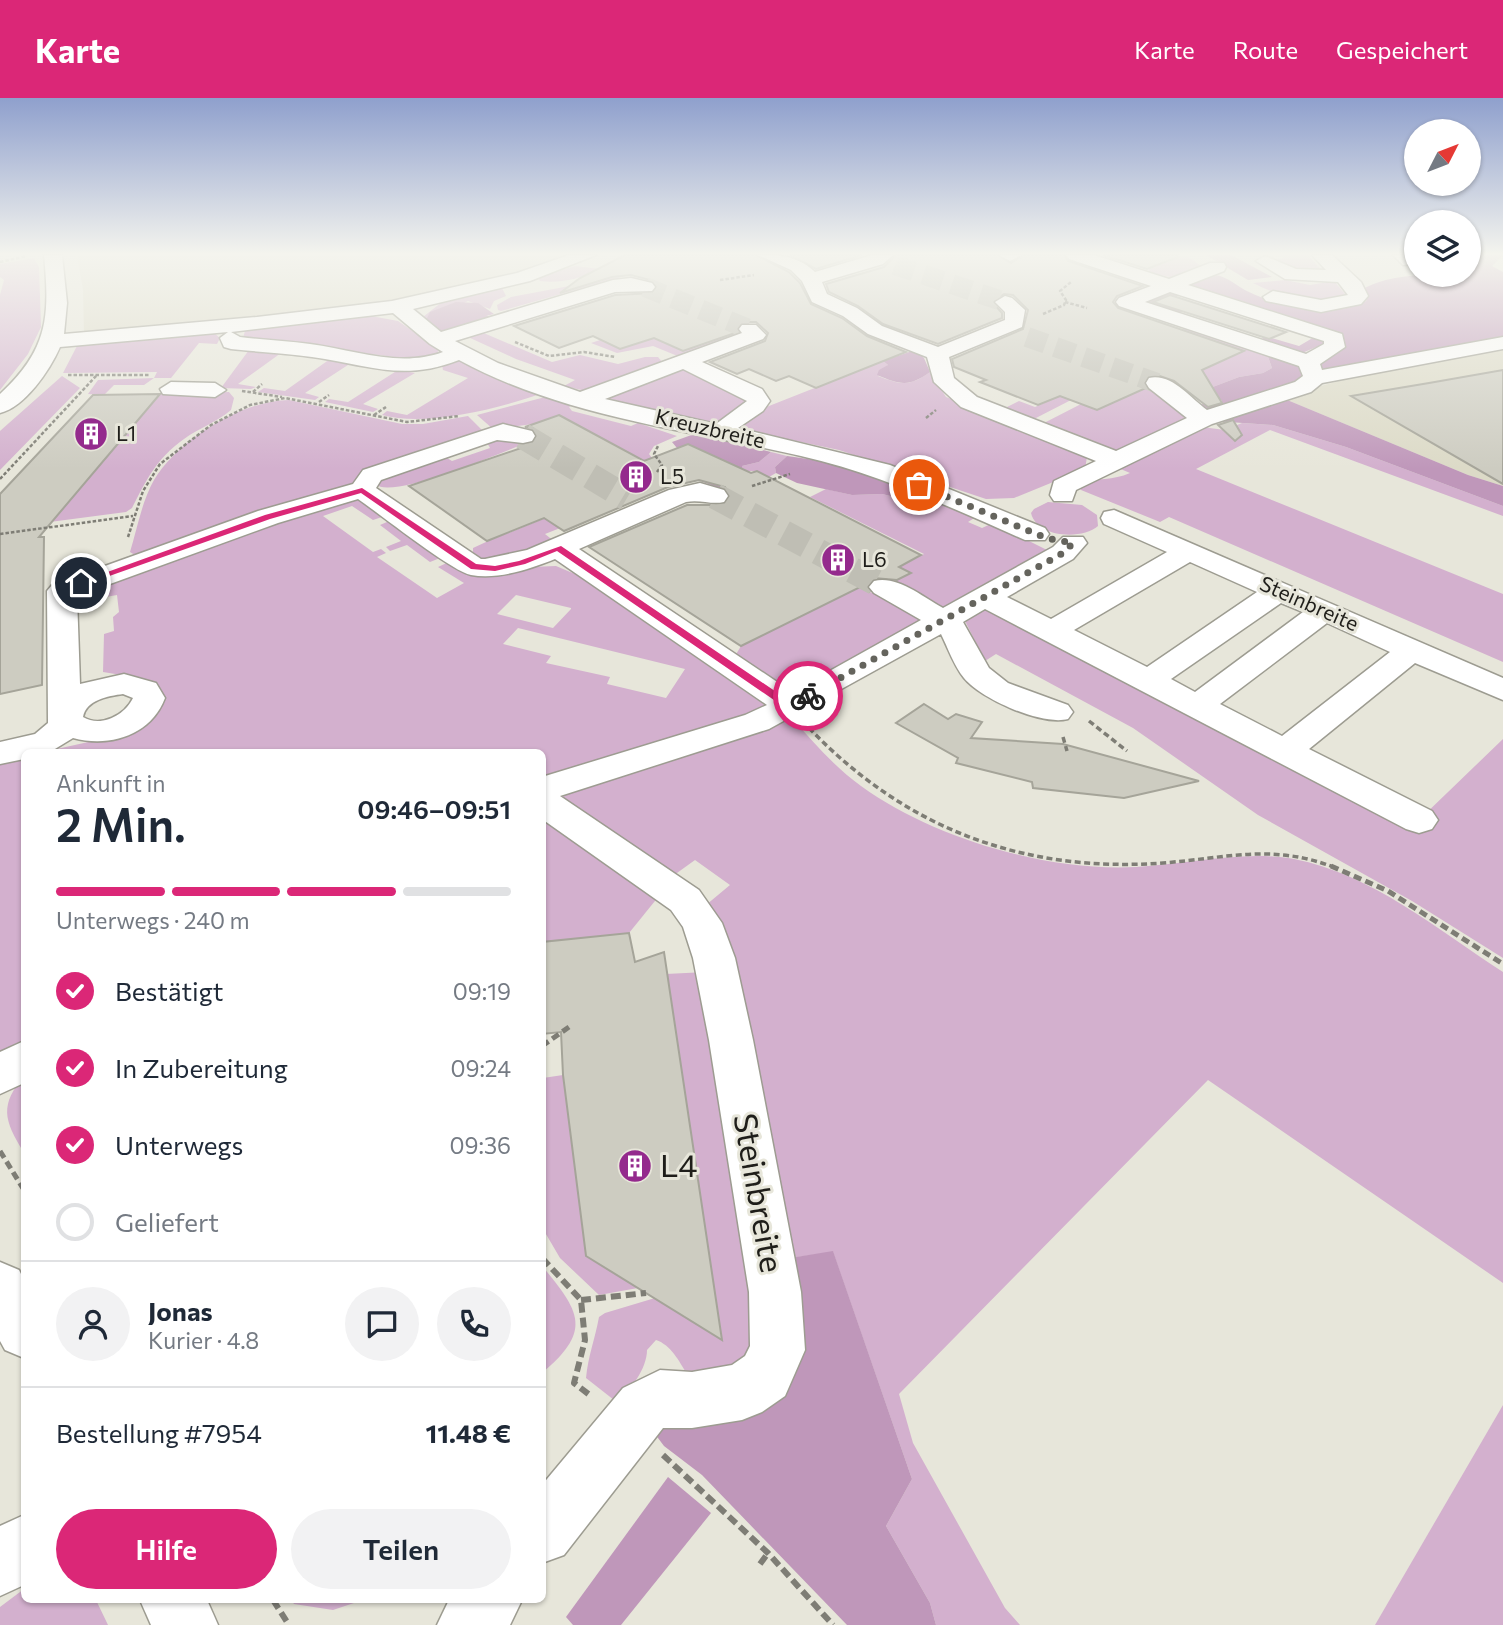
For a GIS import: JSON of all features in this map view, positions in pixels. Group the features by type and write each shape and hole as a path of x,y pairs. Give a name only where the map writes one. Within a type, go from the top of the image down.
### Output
{"street":[{"path":"0,405 22,387 55,341 57,326"},
{"path":"55,341 226,326"},
{"path":"229,326 231,343 310,350 406,367 428,365 459,353"},
{"name":"Kreuzbreite","path":"417,326 459,353 582,399 857,463 940,492 1035,534 1073,543"},
{"path":"437,340 482,326"},
{"path":"870,326 938,354 1009,326"},
{"path":"1180,326 1312,370 1503,343"},
{"path":"1035,534 1017,519 1017,510 1114,459 1204,419 1303,387 1312,370 1334,347 1335,338 1298,326"},
{"path":"582,399 756,335 749,329"},
{"path":"1004,329 1027,337"},
{"path":"938,354 937,371 949,387 969,402 1114,459"},
{"path":"679,362 754,394 759,401 755,408 711,430"},
{"path":"1157,383 1173,391 1195,414 1204,419"},
{"path":"171,389 215,390"},
{"path":"523,436 503,431 490,434 372,475 374,498 474,567 495,568 522,563 558,548 638,503 700,491 715,496"},
{"path":"0,753 54,738 62,733 65,716 62,590 268,517 374,498 419,494"},
{"name":"Steinbreite","path":"1042,498 1101,505 1114,519 1503,690"},
{"path":"412,526 446,512"},
{"path":"546,788 757,722 944,621 1063,553 1073,543 1107,536 1113,531 1114,519"},
{"path":"443,547 475,534"},
{"path":"558,548 605,568 719,644 790,706"},
{"path":"1051,631 1188,551"},
{"path":"884,587 944,621 954,630 976,673 996,690 1056,712"},
{"path":"1148,681 1278,591"},
{"path":"985,597 1419,820"},
{"path":"1197,706 1324,611"},
{"path":"1284,751 1412,649"},
{"name":"Steinbreite","path":"546,804 685,900 702,923 714,958 731,1040 775,1292 778,1350 765,1376 742,1392 692,1400 660,1398 643,1408 546,1528"},
{"path":"0,1075 21,1062"},
{"path":"0,1288 21,1326"},
{"path":"0,1565 21,1548"},
{"path":"174,1603 186,1625"},
{"path":"469,1625 487,1603"}],"path":[{"path":"484,326 548,356 584,352 610,357 644,351 679,362"},
{"path":"56,375 151,375"},
{"path":"0,479 97,375"},
{"path":"253,392 262,384"},
{"path":"215,390 253,392 416,422 470,413"},
{"path":"318,403 329,395"},
{"path":"120,569 133,516 152,475 180,446 237,411 283,397"},
{"path":"374,415 386,407"},
{"path":"650,476 662,465 654,454 655,448 711,430"},
{"path":"0,534 133,516"},
{"path":"790,706 838,761 863,782 942,828 1006,848 1087,863 1178,862 1260,852 1300,858 1362,877 1503,964"},
{"path":"546,1043 569,1027"},
{"path":"0,1151 21,1185"},
{"path":"546,1262 581,1300 585,1340 574,1383 629,1424 768,1553 833,1625"},
{"path":"581,1300 646,1293"},
{"path":"760,1564 768,1553"},
{"path":"276,1603 289,1625"}],"shaded area":[{"path":"0,326 41,326 28,354 0,390"},
{"path":"84,326 158,326 84,334"},
{"path":"406,326 439,349 436,356 393,360 395,357 243,338 245,331 253,327"},
{"path":"431,326 468,326 440,333"},
{"path":"1283,326 1321,335 1326,343 1302,353 1262,339 1265,336 1299,346 1316,336"},
{"path":"1319,326 1503,326 1503,344 1323,372 1314,363 1342,336 1338,332"},
{"path":"1187,328 1273,353 1268,357 1272,368 1210,388 1189,377 1240,352 1176,331"},
{"path":"479,331 552,362 580,355 618,364 645,357 658,357 664,364 586,391 564,386 575,380 516,359 468,337"},
{"path":"744,331 747,333 680,357 653,346 617,353 591,343 600,340 620,349 653,338 683,351"},
{"path":"214,333 220,338 217,344 199,343 171,378 154,378 157,372 63,373 78,344"},
{"path":"1503,348 1503,486 1468,475 1280,397 1373,372"},
{"path":"249,350 281,353 238,384 256,387 221,388"},
{"path":"915,350 924,358 930,372 923,377 905,383 877,375 879,370 888,365 883,361"},
{"path":"1267,354 1290,358 1305,370 1303,381 1208,414 1192,405 1220,403 1222,401 1210,388 1272,368"},
{"path":"330,359 351,363 305,393 319,397 315,400 258,392 264,388 285,391"},
{"path":"457,360 540,394 483,410 440,418 382,415 387,411 407,415 468,378 443,370 442,365"},
{"path":"883,361 888,365 878,376 905,383 930,372 946,397 1081,451 1087,457 1085,469 1014,498 986,499 839,450 734,428 741,417"},
{"path":"675,369 684,370 747,399 748,407 712,424 610,399 609,395"},
{"path":"398,370 415,373 363,404 378,409 373,412 325,402 329,399 348,402"},
{"path":"62,376 80,388 0,470 0,431"},
{"path":"154,378 144,385 114,385 104,395 88,394 98,380"},
{"path":"1153,385 1191,421 1118,451 1109,451 1044,423 1081,404 1097,410"},
{"path":"229,392 234,398 231,410 184,439 166,454 132,508 126,512 27,525 49,493 76,493 161,394"},
{"path":"1062,395 1071,400 1034,419 1005,408 1019,401 1035,407"},
{"path":"549,396 578,402 569,407 572,411 631,426 638,423 677,436 654,446 649,454 652,458 644,462 559,416 533,424 493,429 477,415"},
{"path":"1280,397 1468,475 1503,486 1503,506 1346,447 1273,425 1214,421"},
{"path":"289,400 402,424 423,424 468,416 483,431 350,487 138,557 130,552 150,488 179,450 213,425 232,415 270,402"},
{"path":"1242,423 1273,425 1346,447 1503,506 1503,516 1270,430 1196,469 1503,594 1503,662 1169,517 1160,522 1081,490 1079,484 1130,473 1116,467 1202,427 1225,430"},
{"path":"697,433 771,452 759,462 742,466 743,481 724,490 696,479 728,463 688,444 677,448 672,442"},
{"path":"485,439 515,439 524,444 423,481 402,486 385,487 376,484 376,480 444,456 452,461 490,448"},
{"path":"771,452 787,456 775,467 776,473 769,477 757,471 741,471 742,466 759,462"},
{"path":"787,456 843,467 927,500 920,503 882,494 852,495 797,483 776,473 775,467"},
{"path":"826,489 852,495 882,494 920,503 927,500 979,515 968,522 982,528 993,523 1047,550 951,607 941,607 892,583 910,573 900,567 924,554 810,497"},
{"path":"605,494 616,506 545,534 555,542 487,562 473,552 473,548 486,542"},
{"path":"361,498 388,515 373,520 352,506 323,516 373,552 381,549 386,553 377,557 437,598 464,583 438,567 451,561 502,575 530,567 556,566 575,574 769,708 546,779 546,749 57,749 102,739 162,695 161,689 140,678 103,672 104,634 114,631 113,617 119,612 117,595 100,598 99,582 339,501","holes":["516,595 571,608 553,628 497,614","518,628 685,669 666,698 607,684 610,677 546,663 551,656 503,644"]},
{"path":"1048,502 1082,505 1097,515 1098,526 1071,535 1042,528 1031,513"},
{"path":"394,519 445,556 430,562 407,545 390,551 386,547 401,541 380,525"},
{"path":"860,587 872,593 882,592 922,617 921,622 811,686 776,686 735,656 741,646"},
{"path":"993,610 1419,820 1503,739 1503,958 1412,901 1258,815 1133,728 996,654 985,661 965,621 979,611"},
{"path":"789,715 832,761 861,786 890,805 956,836 1029,857 1102,867 1136,867 1255,856 1294,859 1323,866 1403,905 1503,972 1503,1283 1208,1080 899,1394 913,1443 1005,1608 1020,1625 936,1625 930,1603 886,1526 912,1479 833,1252 784,1259 706,905 730,885 695,860 670,878 566,804 562,797 566,789"},
{"path":"21,758 21,1049 0,1062 0,763"},
{"path":"546,813 659,896 629,933 546,942"},
{"path":"706,972 767,1333 732,1377 687,1374 670,1350 656,1340 647,1350 637,1379 614,1400 586,1378 599,1317 605,1313 655,1298 722,1339 666,974"},
{"path":"563,1075 586,1256 638,1288 599,1295 560,1258 546,1234 546,1078"},
{"path":"21,1080 21,1148 12,1131 7,1113 16,1086"},
{"path":"833,1251 912,1479 886,1526 930,1603 936,1625 847,1625 702,1475 664,1446 655,1434 656,1425 757,1410 784,1259"},
{"path":"546,1271 565,1296 575,1320 569,1344 546,1369"},
{"path":"1503,1405 1503,1625 1375,1625"},
{"path":"668,1477 711,1513 621,1625 573,1625 566,1617"},
{"path":"21,1591 21,1603 97,1603 108,1625 0,1625 0,1607"},
{"path":"293,1603 354,1603 333,1610"}],"building":[{"path":"515,326 738,326 738,332 683,351 654,338 620,349 593,336 559,348"},
{"path":"761,326 853,326 867,336 906,352 816,388 789,376 776,381 749,369 737,374 710,362 765,341 768,333"},
{"path":"889,326 982,326 938,344"},
{"path":"1024,326 1172,326 1244,351 1202,370 1222,403 1208,407 1174,381 1157,375 1147,377 1144,382 1146,388 1097,410 1060,396 1038,405 980,382 986,380 954,367 952,359 1023,329"},
{"path":"1229,326 1268,326 1286,332 1269,339"},
{"path":"1503,370 1503,484 1351,396 1429,383"},
{"path":"160,394 39,537 44,537 42,685 0,694 0,494 93,395"},
{"path":"559,415 644,461 688,444 751,473 757,471 921,555 899,567 911,573 897,580 874,578 866,587 870,592 860,587 741,646 589,547 687,505 724,505 730,497 725,487 699,480 668,487 564,531 544,518 487,541 409,486 533,444 537,435 533,428 525,427"},
{"path":"1233,420 1242,435 1235,441 1218,425"},
{"path":"924,704 948,719 956,714 982,722 971,738 1063,744 1199,781 1124,798 1033,788 1032,782 956,763 958,758 896,723"},
{"name":"L4","path":"629,933 635,962 664,952 722,1340 586,1256 563,1075 561,1032 546,1034 546,942"}],"tunnel":[{"path":"742,326 749,329"},
{"path":"1027,337 1157,383"},
{"path":"523,436 627,498"},
{"path":"715,496 884,587"}],"way so far":[{"path":"808,696 1063,553 1073,543 1046,538 919,485"}],"place":[{"name":"L1","path":"91,434"},
{"name":"L5","path":"636,477"},
{"name":"L6","path":"838,560"},
{"name":"L4","path":"635,1166"}],"route":[{"path":"81,583 268,517 362,490 474,567 495,568 522,563 558,548 790,706 808,696"}]}
